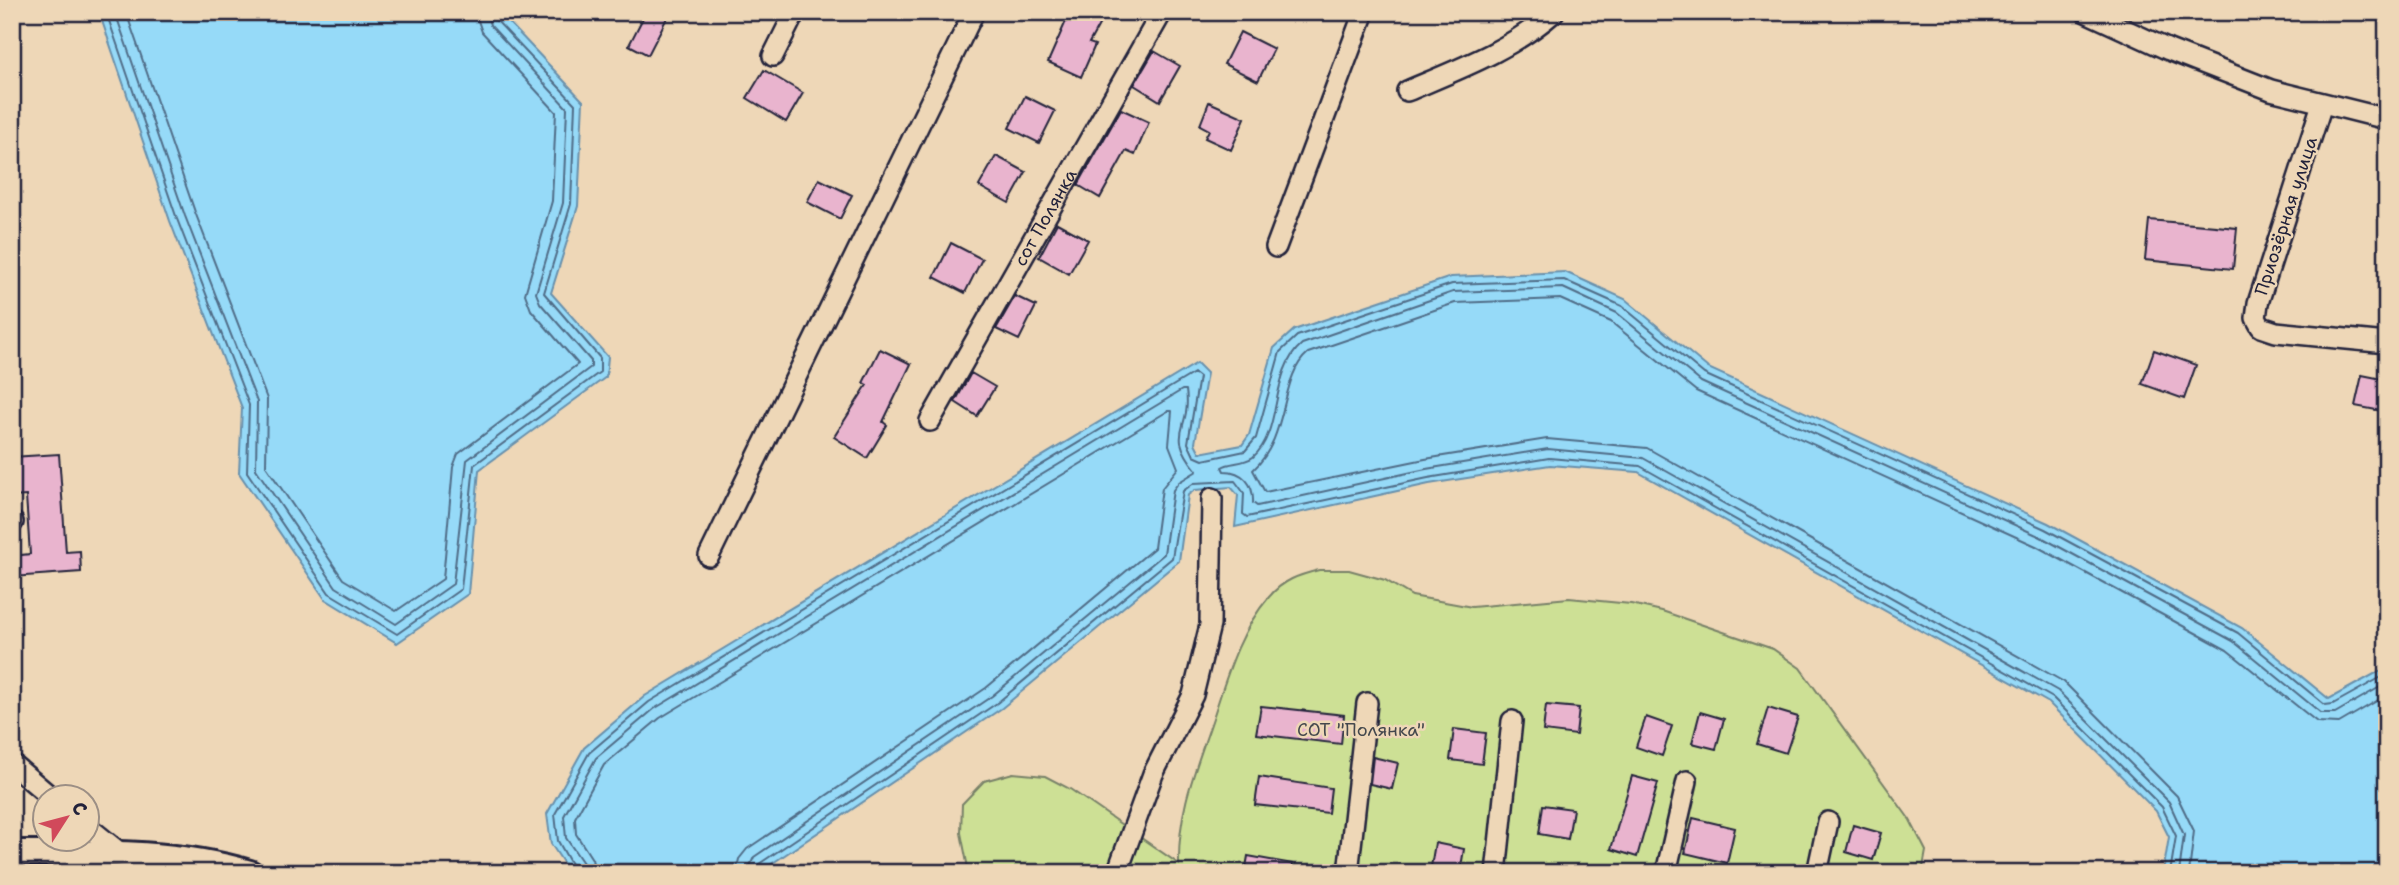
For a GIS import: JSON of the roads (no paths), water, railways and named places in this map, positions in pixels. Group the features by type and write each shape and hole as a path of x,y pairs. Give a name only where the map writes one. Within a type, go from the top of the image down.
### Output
{"main road":[{"path":"12,853 119,852 211,863 250,873"}],"street":[{"path":"773,56 795,12"},
{"path":"709,556 974,12"},
{"name":"сот Полянка","path":"930,421 1162,12"},
{"path":"1276,247 1364,12"},
{"path":"1407,91 1511,44 1554,12"},
{"path":"2085,12 2169,50 2258,85 2387,119"},
{"name":"Приозёрная улица","path":"2322,104 2258,303 2256,318 2261,327 2276,332 2387,343"},
{"path":"1117,873 1153,774 1196,683 1210,625 1212,498"},
{"path":"1348,873 1367,703"},
{"path":"1496,873 1512,721"},
{"path":"12,764 36,784"},
{"path":"1666,873 1687,780"},
{"path":"1816,873 1828,822"},
{"path":"102,838 119,852"},
{"path":"179,873 183,869 211,863"}],"water":[{"path":"99,12 499,12 583,101 578,206 551,293 608,357 606,377 479,470 468,594 397,643 325,599 239,473 242,408 170,221"},
{"path":"1565,272 1625,299 1708,368 2048,523 2242,628 2329,699 2387,667 2387,873 2163,873 2169,837 2156,811 2049,703 1638,472 1550,465 1429,484 1235,527 1238,495 1231,487 1195,490 1188,495 1179,561 1002,708 758,873 570,873 551,844 547,814 584,748 645,696 1197,363 1207,373 1195,443 1200,453 1242,445 1249,435 1274,348 1294,330 1451,277"}],"park label":[{"name":"СОТ \"Полянка\"","path":"1361,730"}]}
